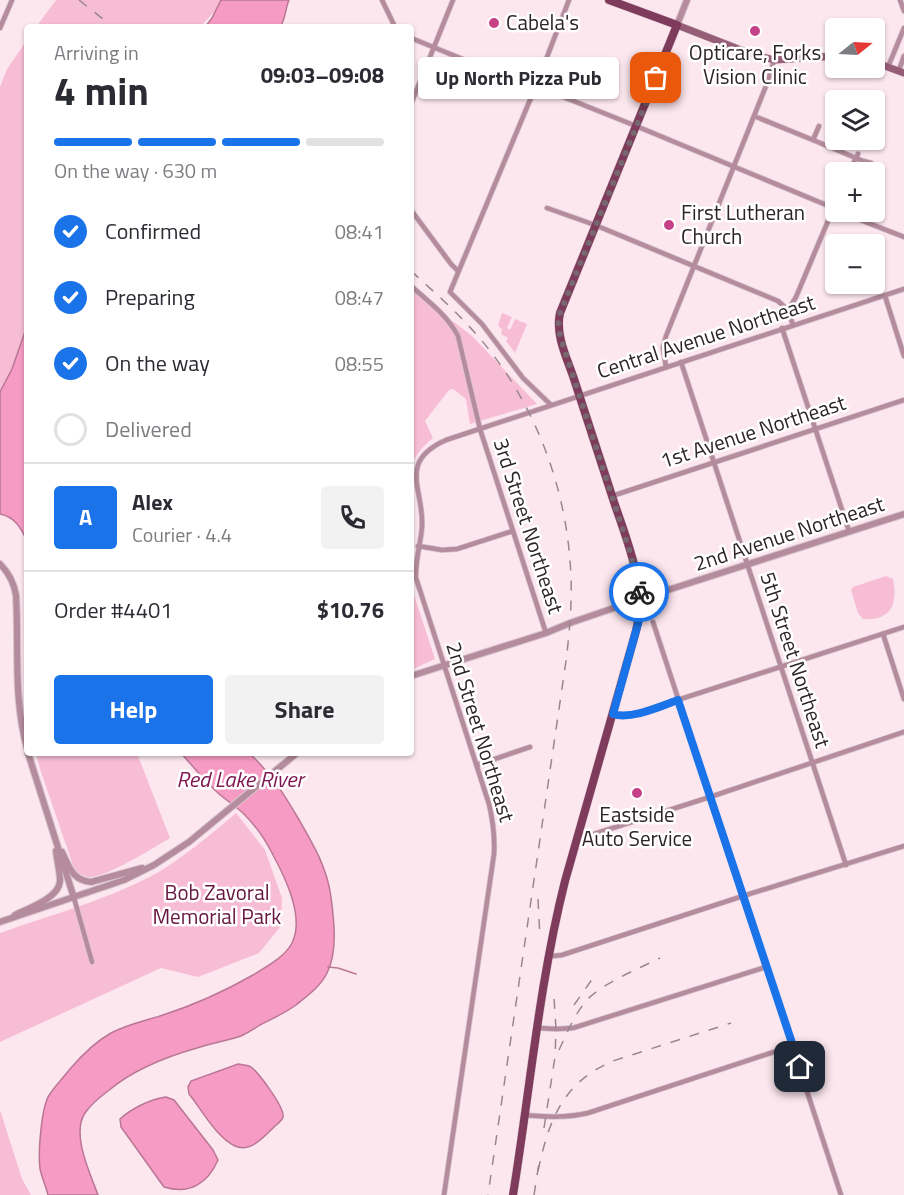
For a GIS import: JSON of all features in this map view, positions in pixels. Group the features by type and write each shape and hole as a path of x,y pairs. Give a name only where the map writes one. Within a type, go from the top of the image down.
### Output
{"main road":[{"path":"609,0 746,52 774,60 825,57"},
{"path":"513,1195 554,922 640,610 636,574 630,552 560,336 558,320 677,25"},
{"path":"885,65 901,72"}],"street":[{"path":"0,28 12,0"},
{"path":"382,0 394,24"},
{"path":"414,97 453,0"},
{"path":"551,405 523,378 482,324 450,292 569,0"},
{"path":"677,25 687,0"},
{"path":"900,0 904,11"},
{"path":"888,66 904,28"},
{"path":"414,39 636,126 825,204"},
{"path":"901,72 904,56"},
{"path":"666,367 663,343 768,81 774,60"},
{"path":"754,116 869,162"},
{"path":"813,140 819,126"},
{"path":"854,162 857,156"},
{"path":"547,208 595,225 772,298 788,310 793,325"},
{"path":"414,214 458,271"},
{"path":"788,310 796,297 828,222"},
{"path":"866,222 904,237"},
{"name":"3rd Street Northeast","path":"414,289 441,312 458,336 480,429 546,633"},
{"name":"Central Avenue Northeast","path":"421,460 437,444 904,289"},
{"path":"885,296 904,356"},
{"path":"782,328 849,531"},
{"name":"5th Street Northeast","path":"681,362 846,865"},
{"name":"1st Avenue Northeast","path":"612,496 904,400"},
{"name":"2nd Street Northeast","path":"421,460 416,477 422,518 416,578 477,765 492,816 495,840 444,1195"},
{"name":"2nd Avenue Northeast","path":"414,675 904,514"},
{"path":"418,546 441,550 457,549 513,531"},
{"path":"0,564 10,577 16,595 17,667 24,729"},
{"path":"653,622 841,1195"},
{"path":"613,714 631,715 904,627"},
{"path":"883,634 904,699"},
{"path":"578,833 594,834 904,732"},
{"path":"477,765 530,747"},
{"path":"29,756 92,962"},
{"path":"0,922 74,898 154,865 189,842 293,756"},
{"path":"52,830 77,878 91,882 123,877"},
{"path":"0,922 52,896 57,890 60,882 52,830"},
{"path":"548,955 562,955 904,846"},
{"path":"538,1028 573,1028 766,967"},
{"path":"525,1115 554,1118 588,1113 792,1046"}],"green space":[{"path":"56,0 221,0 216,10 203,24 38,24"},
{"path":"24,44 24,335 12,369 0,392 0,87 7,69"},
{"path":"414,291 472,336 537,404 470,424 466,399 453,389 449,390 425,421 433,438 414,460"},
{"path":"502,313 512,317 507,328 510,330 515,319 527,324 515,353 506,341 508,338 501,334 502,330 498,325"},
{"path":"886,576 893,579 894,596 890,609 880,617 863,619 858,613 851,590 853,587"},
{"path":"414,595 435,659 414,669"},
{"path":"37,756 138,756 170,838 105,873 88,877 75,871"},
{"name":"Bob Zavoral Memorial Park","path":"236,813 265,850 282,898 281,926 259,953 198,977 161,968 0,1042 0,933 98,899 155,874 187,853"},
{"path":"0,1110 22,1179 31,1195 0,1195"}],"water":[{"path":"221,0 289,0 282,24 207,24"},
{"path":"24,335 24,536 17,524 0,514 0,392 12,369"},
{"name":"Red Lake River","path":"184,756 252,756 276,784 319,856 329,886 334,925 333,955 330,964 324,978 317,986 296,1005 283,1013 241,1036 150,1065 128,1076 102,1096 85,1113 80,1132 83,1154 98,1195 48,1195 39,1162 44,1112 50,1093 79,1059 100,1040 117,1030 198,1002 253,975 275,961 292,943 296,921 292,897 266,842 247,817 199,774"},
{"path":"238,1064 251,1067 260,1076 283,1113 281,1121 261,1139 251,1146 241,1148 228,1142 210,1123 189,1094 188,1087 191,1081"},
{"path":"166,1097 174,1100 213,1150 218,1160 203,1181 190,1188 164,1187 121,1127 120,1119 130,1112 147,1102"}],"waterway":[{"path":"328,967 356,974"}],"railway":[{"path":"79,0 109,24"},
{"path":"414,274 452,309 496,358 528,411 552,469 561,500 570,561 571,611 566,661 488,1195"},
{"path":"538,899 540,938"},
{"path":"559,1050 578,1012 593,994 660,958"},
{"path":"574,1005 593,978"},
{"path":"544,1128 555,1057 554,997"},
{"path":"538,1171 547,1135 560,1105 581,1080 613,1061 731,1023"},
{"path":"534,1195 539,1163"}],"way so far":[{"path":"639,592 630,552 560,336 558,320 656,78"}],"place":[{"name":"Cabela's","path":"494,23"},
{"name":"Opticare, Forks Vision Clinic","path":"755,31"},
{"name":"Up North Pizza Pub","path":"656,78"},
{"name":"First Lutheran Church","path":"669,225"},
{"name":"Eastside Auto Service","path":"637,793"}],"route":[{"path":"639,592 639,620 613,714 631,715 678,700 800,1067"}]}
